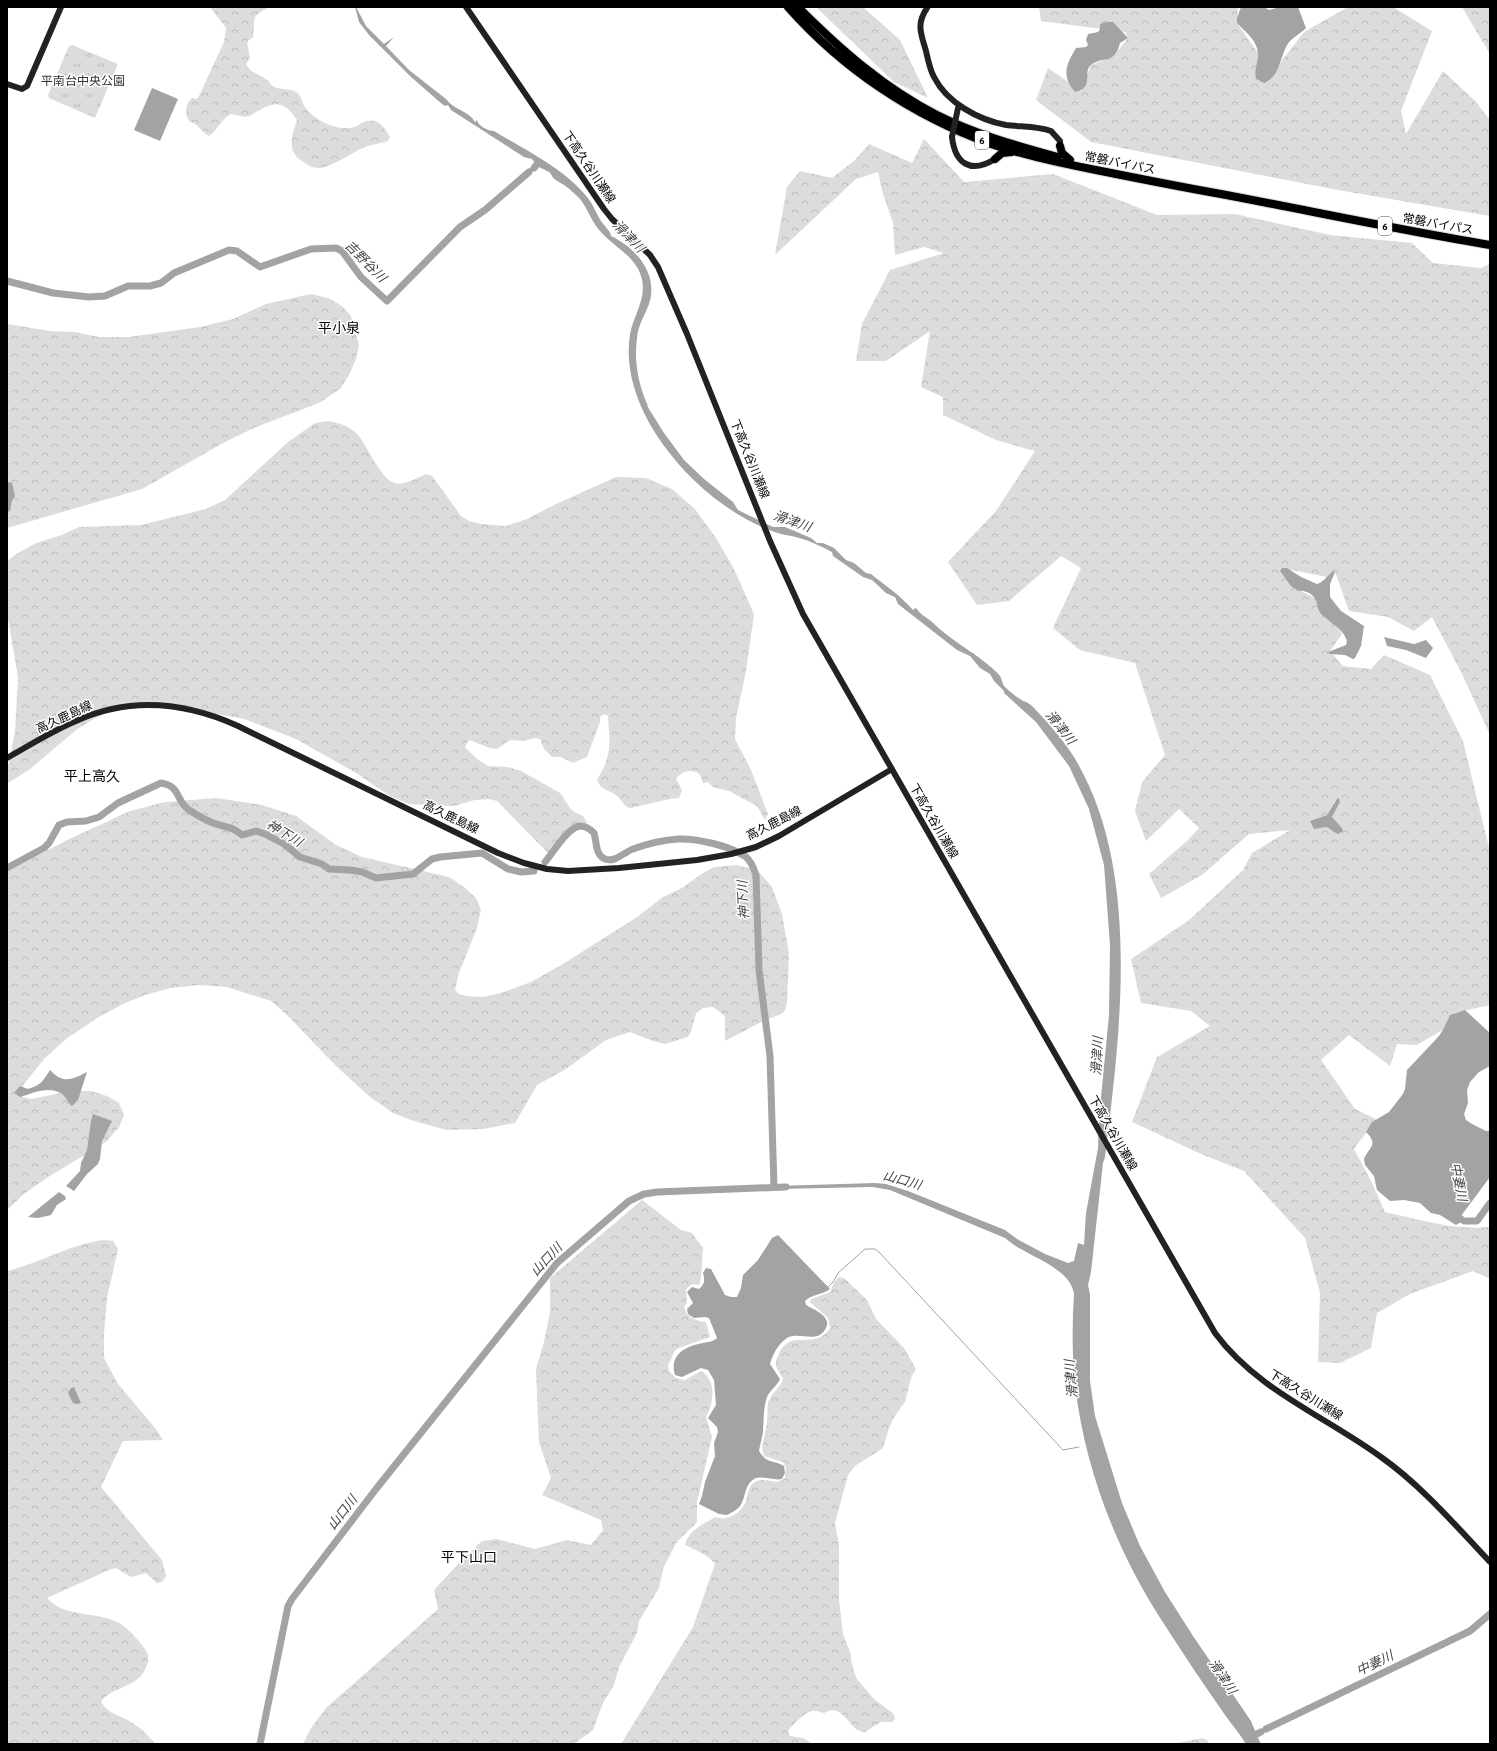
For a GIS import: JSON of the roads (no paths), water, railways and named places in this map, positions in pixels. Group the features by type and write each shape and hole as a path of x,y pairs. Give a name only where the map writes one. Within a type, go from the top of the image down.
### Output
{"highway":[{"name":"常磐バイパス","path":"791,8 833,52 859,74 884,91 932,119 992,144 1068,164 1490,245"},
{"name":"常磐バイパス","path":"791,8 864,68 905,97 937,115 986,135 1070,160 1415,227 1490,240"},
{"path":"992,144 995,149 995,159"},
{"path":"1045,153 1058,150 1060,146"},
{"path":"1060,146 1062,154 1070,160"},
{"path":"995,159 1002,153 1015,151"}],"main road":[{"path":"7,84 19,89 27,86 61,7"},
{"name":"下高久谷川瀬線","path":"466,7 604,209 617,224 650,255 658,267 770,541 804,614 1215,1333 1231,1354 1259,1379 1365,1445 1397,1469 1426,1496 1490,1562"},
{"path":"927,8 920,20 921,35 928,60 934,78 957,106 992,122 1051,131 1060,141 1060,146"},
{"path":"957,106 952,137 953,148 959,159 966,165 973,167 985,165 995,159"},
{"name":"高久鹿島線","path":"7,758 70,724 101,712 136,705 157,704 191,709 224,720 498,853 547,869 590,871 697,860 731,854 756,847 779,836 892,770"}],"water":[{"path":"355,7 366,26 384,44 394,37 386,46 409,70 449,103 469,115 475,122 477,120 484,128 494,131 531,153 568,178 589,200 611,236 629,247 643,263 651,282 651,293 649,304 640,324 636,347 636,363 639,380 647,404 649,403 647,405 649,409 664,433 684,460 704,479 733,502 738,510 773,527 785,527 811,538 817,543 823,543 834,548 846,560 854,563 866,573 871,574 888,587 913,610 915,608 917,609 944,633 998,673 1007,689 1018,698 1033,706 1069,749 1078,764 1098,808 1111,855 1118,905 1121,956 1120,1008 1111,1110 1103,1163 1091,1272 1088,1285 1090,1294 1090,1381 1095,1416 1122,1503 1140,1546 1165,1592 1193,1636 1251,1721 1255,1731 1258,1731 1260,1734 1257,1736 1261,1744 1246,1744 1225,1715 1147,1597 1118,1539 1095,1479 1080,1417 1073,1362 1074,1294 1072,1286 1067,1279 1060,1272 1017,1247 1005,1238 890,1190 873,1187 776,1189 776,1186 886,1184 908,1191 1005,1230 1017,1239 1045,1254 1068,1263 1074,1261 1078,1243 1084,1245 1086,1213 1098,1148 1099,1118 1109,1015 1110,945 1104,865 1089,809 1069,766 1036,722 1004,693 990,674 980,668 970,656 957,650 898,604 895,597 886,593 872,580 863,577 833,556 832,552 816,544 765,528 737,514 699,485 682,467 666,448 652,427 640,405 633,382 629,358 630,334 643,291 641,276 634,263 598,228 580,199 568,188 554,179 550,172 537,166 532,159 524,157 451,110 448,105 445,106 442,104 410,76 369,35 359,22"},
{"path":"1241,7 1264,7 1269,10 1280,7 1298,7 1306,28 1293,38 1287,45 1273,77 1264,83 1256,79 1255,76 1258,57 1256,46 1251,38 1237,23 1237,18"},
{"path":"1113,22 1128,38 1120,43 1115,55 1091,65 1085,87 1075,92 1068,81 1066,70 1070,60 1076,48 1086,47 1088,45 1086,40 1088,34 1098,32 1100,29 1100,24"},
{"path":"152,88 178,99 160,141 134,130"},
{"path":"7,482 12,483 15,496 12,500 10,511 7,512"},
{"path":"1282,568 1287,568 1301,577 1317,584 1324,580 1333,571 1335,572 1330,584 1330,597 1341,611 1364,626 1361,646 1355,658 1353,659 1345,655 1330,654 1328,652 1346,645 1347,641 1345,637 1338,628 1322,615 1316,600 1312,595 1298,591 1291,586 1280,571"},
{"path":"1384,637 1414,644 1426,640 1433,648 1426,658 1406,650 1387,646"},
{"path":"1338,797 1340,802 1332,817 1343,831 1338,834 1328,827 1314,829 1310,821 1327,815"},
{"path":"1465,1010 1490,1033 1490,1066 1479,1072 1470,1082 1467,1090 1468,1103 1464,1114 1466,1120 1472,1124 1486,1131 1490,1131 1490,1177 1461,1216 1461,1222 1456,1225 1440,1215 1431,1213 1420,1203 1404,1200 1390,1201 1377,1190 1374,1176 1365,1165 1364,1159 1372,1146 1372,1140 1366,1132 1372,1122 1389,1112 1403,1094 1407,1070 1439,1036 1450,1015"},
{"path":"50,1070 63,1079 72,1079 87,1072 78,1100 72,1106 62,1094 57,1091 47,1090 20,1097 14,1093 20,1086 28,1089 39,1084"},
{"path":"93,1114 112,1121 102,1141 98,1164 87,1174 74,1191 66,1186 80,1171 81,1163 87,1150"},
{"path":"59,1192 65,1196 66,1199 57,1205 51,1215 38,1218 28,1217"},
{"path":"778,1235 830,1289 805,1301 806,1305 817,1311 827,1320 827,1324 826,1328 818,1336 792,1336 787,1338 776,1350 770,1364 780,1379 767,1397 759,1451 768,1460 784,1466 785,1473 782,1479 754,1479 748,1485 742,1503 739,1507 727,1515 719,1514 699,1504 705,1482 715,1456 714,1443 718,1432 717,1427 708,1418 716,1405 714,1380 708,1370 701,1368 682,1377 675,1375 674,1362 680,1353 690,1346 712,1341 717,1338 709,1318 694,1318 688,1314 687,1309 693,1303 687,1292 692,1287 699,1289 703,1284 703,1273 706,1268 711,1269 725,1295 737,1297 741,1288 743,1275 758,1260 772,1238"},
{"path":"74,1387 81,1403 73,1403 68,1393 71,1388"}],"waterway":[{"name":"滑津川","path":"534,168 539,162"},
{"name":"吉野谷川","path":"7,281 53,293 89,297 105,296 128,286 150,286 161,283 174,273 229,250 237,251 260,267 311,249 336,248 342,251 361,277 387,301 460,227 485,210 529,172"},
{"name":"神下川","path":"7,868 44,848 49,843 59,825 67,822 86,821 99,817 118,803 161,783 172,787 185,806 201,817 215,824 233,829 242,835 256,831 265,834 284,844 300,857 322,864 329,869 362,872 376,878 413,874 432,859 440,857 482,853 508,869 521,872 534,871"},
{"name":"神下川","path":"545,862 565,836 570,831 580,826 588,828 594,833 599,855 609,860 612,860 638,847 667,840 685,839 703,841 732,849 746,857 749,861 756,875 759,970 770,1056 774,1187"},
{"name":"山口川","path":"260,1744 288,1606 292,1599 376,1489 557,1263 629,1201 644,1194 657,1192 786,1187"},
{"name":"中妻川","path":"1454,1214 1464,1221 1477,1221 1490,1203"},
{"path":"827,1288 833,1282 838,1273 865,1249 875,1249 1063,1450 1079,1447"},
{"name":"中妻川","path":"1266,1729 1470,1631 1490,1614"},
{"name":"中妻川","path":"1250,1737 1261,1732"}],"district":[{"name":"平小泉","path":"339,329"},
{"name":"平上高久","path":"92,777"},
{"name":"平下山口","path":"469,1558"}],"park label":[{"name":"平南台中央公園","path":"83,81"}]}
